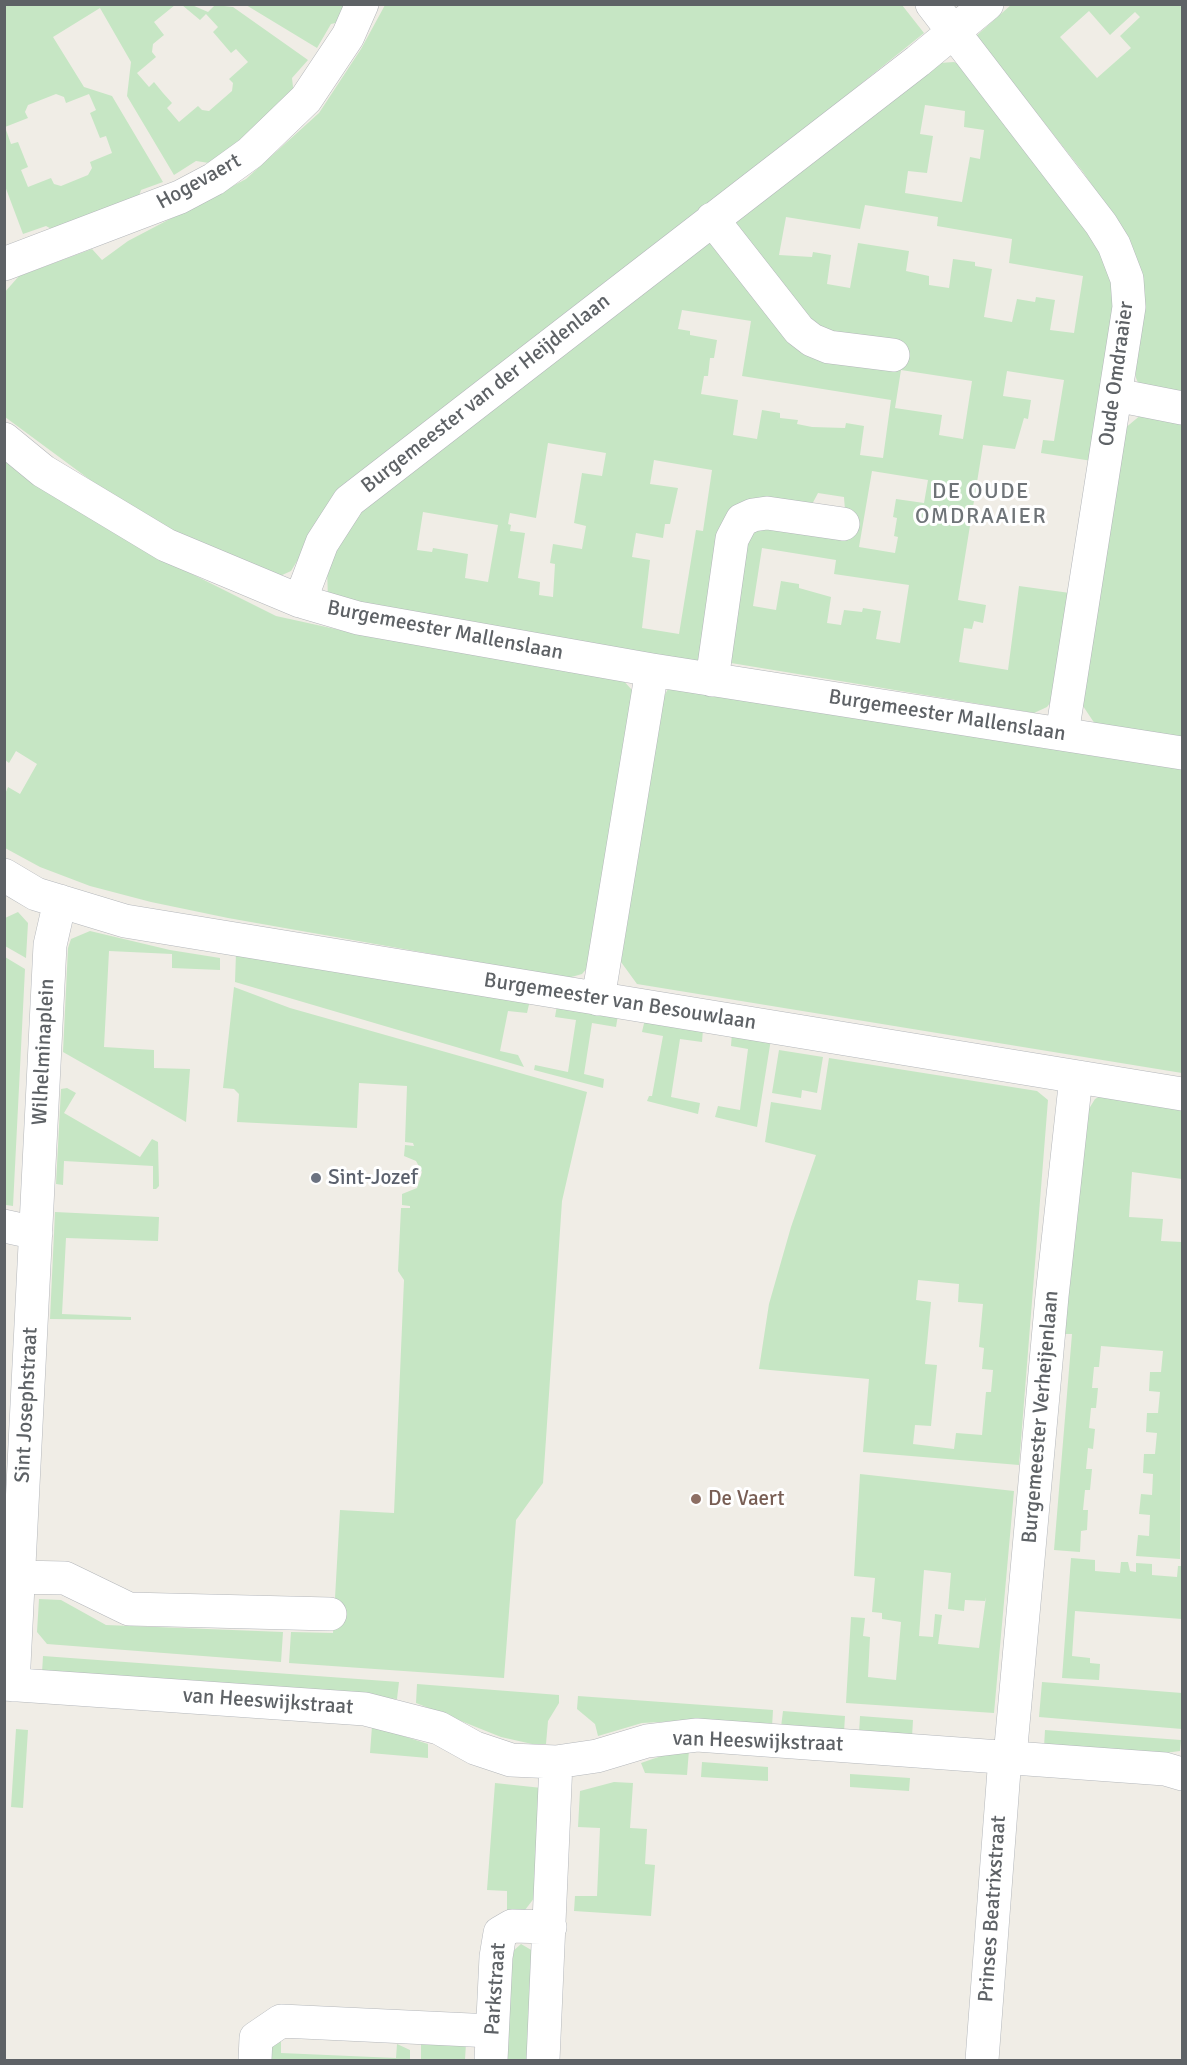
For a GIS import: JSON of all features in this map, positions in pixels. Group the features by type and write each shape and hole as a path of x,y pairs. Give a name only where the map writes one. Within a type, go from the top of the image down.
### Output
{"street":[{"name":"Hogevaert","path":"4,264 180,198 250,153 306,99 348,36 362,4"},
{"name":"Oude Omdraaier","path":"932,4 1114,245 1127,279 1129,308 1062,734"},
{"name":"Burgemeester van der Heijdenlaan","path":"300,600 322,543 349,501 987,4"},
{"path":"712,219 799,330 812,340 829,347 893,355"},
{"path":"1116,395 1182,408"},
{"name":"Burgemeester Mallenslaan","path":"4,439 44,471 166,545 300,600 358,618 712,680 1182,753"},
{"path":"712,680 732,539 742,520 753,515 767,513 843,524"},
{"path":"598,999 652,670"},
{"path":"4,875 36,894 60,901"},
{"name":"Burgemeester van Besouwlaan","path":"60,901 124,921 1182,1094"},
{"name":"Wilhelminaplein","path":"20,1229 50,945 60,901"},
{"name":"Burgemeester Verheijenlaan","path":"1007,1757 1076,1077"},
{"name":"Sint Josephstraat","path":"9,1685 18,1577 20,1229"},
{"path":"18,1577 65,1578 129,1609 330,1614"},
{"name":"van Heeswijkstraat","path":"9,1685 365,1709 439,1728 474,1748 511,1760 556,1762 597,1756 647,1741 678,1735 1177,1768"},
{"name":"Prinses Beatrixstraat","path":"982,2061 1007,1757"},
{"path":"543,2061 556,1762"},
{"name":"Parkstraat","path":"492,2046 496,1957 500,1933 512,1926 550,1927"},
{"path":"255,2061 256,2038 281,2021 492,2046"}],"green space":[{"path":"5,5 175,5 154,22 164,35 153,44 152,52 156,57 137,73 149,87 154,82 172,103 167,108 179,122 198,106 202,110 209,111 232,91 233,83 229,79 248,62 236,49 231,53 213,32 218,27 206,14 200,20 182,5 192,5 208,12 215,5 233,7 308,60 292,78 294,96 216,164 196,161 174,175 127,96 131,62 100,8 53,37 84,87 112,96 163,182 141,190 137,202 57,232 46,226 23,234 5,186 5,127","holes":["56,94 64,97 66,103 89,94 96,110 90,113 100,138 106,136 112,153 90,162 92,168 88,175 61,186 54,184 51,178 28,187 21,170 28,167 18,142 11,144 5,127 28,118 25,112 28,105"]},
{"path":"246,5 351,5 344,21 331,24 317,48"},
{"path":"385,5 902,5 924,33 821,116 428,421 337,495 291,571 280,576 250,566 172,530 116,499 5,417 4,293 19,276 92,249 102,260 128,241 246,179 319,113 361,49"},
{"path":"1011,5 1182,5 1182,399 1139,385 1136,378 1119,225 1083,172 976,36","holes":["1089,11 1110,35 1135,12 1140,17 1120,36 1131,48 1097,78 1060,37"]},
{"path":"954,62 969,70 1099,240 1113,282 1114,317 1092,461 1041,453 1043,440 1054,441 1064,380 1007,371 1003,396 1031,400 1028,419 1024,418 1015,449 983,445 958,600 986,605 983,623 974,621 972,629 964,628 959,662 1008,670 1019,586 1070,593 1056,695 1047,707 1034,713 725,662 746,528 756,523 851,536 853,516 845,510 844,497 818,493 809,510 759,502 749,504 730,515 720,540 702,663 328,600 327,567 332,548 347,522 368,502 533,372 708,242 722,245 791,336 804,347 823,354 896,365 899,346 826,335 803,322 731,223 831,143 940,63","holes":["925,105 965,111 964,127 984,130 980,159 970,157 962,202 905,193 908,171 927,173 933,136 920,134","865,205 938,217 937,226 1012,239 1009,263 1083,276 1074,333 1050,330 1055,300 1036,297 1035,302 1017,299 1012,322 984,317 992,269 975,266 975,262 953,259 949,288 929,285 929,276 906,271 909,251 858,243 850,288 827,284 831,255 813,252 812,257 779,255 786,217 860,229","682,310 751,321 742,376 891,400 883,458 860,455 864,426 846,423 845,428 812,427 797,424 798,420 780,418 780,413 762,410 757,439 733,435 738,400 701,394 704,376 708,376 710,358 714,358 717,340 690,335 690,331 678,329","901,370 972,381 963,439 939,435 942,415 895,408","548,443 606,453 602,476 582,473 574,523 586,526 582,549 553,544 550,563 555,564 553,597 539,595 540,582 518,578 525,533 510,531 511,525 508,524 510,513 536,518","654,460 712,470 703,531 696,530 679,634 642,628 650,560 632,557 636,533 663,538 665,524 670,524 678,488 650,484","872,471 928,480 924,503 896,499 893,517 897,518 894,536 898,537 895,553 859,547","423,512 498,525 488,582 465,578 468,554 433,548 432,552 417,550","762,548 836,560 834,574 909,585 900,643 876,639 881,611 863,608 862,612 844,610 841,625 827,623 831,597 799,588 799,584 781,581 776,610 753,606"]},
{"path":"1142,414 1182,421 1182,741 1097,727 1081,703 1124,429"},
{"path":"4,457 152,554 276,616 349,632 621,678 632,690 632,701 589,966 582,974 568,978 228,918 151,902 90,886 40,867 5,848 5,794 8,787 20,794 37,764 16,751 9,763 5,760"},
{"path":"668,689 1182,767 1182,1073 637,984 621,962 662,700"},
{"path":"18,912 28,923 26,958 5,946 5,918"},
{"path":"90,931 170,950 220,958 220,970 172,968 172,954 109,951 104,1047 154,1050 154,1068 190,1069 186,1122 63,1052 68,948 71,939"},
{"path":"236,953 530,1000 527,1013 508,1011 500,1051 518,1055 524,1067 235,982"},
{"path":"5,957 25,969 13,1206 6,1205 5,1208"},
{"path":"234,987 290,1008 587,1092 562,1201 543,1483 516,1520 504,1678 289,1663 291,1632 333,1633 340,1510 394,1513 404,1280 398,1271 401,1208 410,1208 410,1206 402,1205 402,1194 417,1188 422,1172 416,1161 404,1156 405,1145 414,1146 413,1143 405,1142 407,1086 359,1083 357,1128 237,1122 239,1094 234,1089 223,1088"},
{"path":"557,1005 618,1015 616,1027 592,1023 584,1074 604,1079 603,1088 534,1070 535,1065 568,1072 576,1020 555,1017"},
{"path":"645,1019 703,1029 702,1042 680,1039 671,1097 700,1103 698,1114 647,1101 649,1096 652,1096 663,1036 642,1032"},
{"path":"732,1033 771,1039 757,1127 715,1117 718,1106 740,1110 748,1049 731,1046"},
{"path":"779,1050 823,1057 817,1093 802,1090 801,1098 772,1093"},
{"path":"829,1058 1037,1091 1048,1100 1019,1465 863,1452 869,1379 759,1369 769,1304 791,1227 816,1155 765,1142 771,1102 821,1110","holes":["918,1280 959,1284 958,1302 983,1304 979,1347 984,1348 982,1369 993,1370 991,1392 986,1392 982,1435 956,1433 954,1449 913,1444 915,1425 931,1426 937,1365 925,1364 931,1302 916,1300"]},
{"path":"67,1088 76,1093 64,1113 140,1157 152,1139 158,1142 159,1186 156,1189 153,1189 153,1166 64,1161 63,1185 56,1184 61,1089"},
{"path":"1102,1095 1182,1106 1182,1179 1132,1172 1129,1217 1163,1219 1161,1241 1182,1242 1180,1559 1136,1556 1138,1535 1149,1536 1150,1515 1139,1514 1141,1494 1152,1495 1153,1474 1143,1473 1144,1454 1155,1454 1157,1433 1146,1432 1147,1413 1158,1413 1160,1392 1149,1391 1150,1372 1161,1372 1163,1351 1101,1346 1099,1367 1094,1367 1092,1388 1098,1388 1096,1408 1091,1408 1089,1428 1095,1429 1093,1449 1088,1448 1086,1469 1092,1469 1090,1490 1085,1490 1083,1510 1088,1510 1087,1530 1081,1531 1080,1552 1054,1550 1072,1334 1062,1334 1087,1112 1095,1099"},
{"path":"55,1212 159,1217 158,1241 66,1238 62,1314 131,1317 131,1320 50,1319"},
{"path":"860,1474 1014,1491 994,1713 846,1703 851,1617 865,1618 863,1636 870,1637 868,1677 896,1680 901,1622 882,1619 882,1613 872,1612 875,1578 854,1576","holes":["924,1570 951,1573 948,1609 964,1611 965,1600 985,1601 986,1597 979,1648 938,1644 942,1615 935,1614 933,1637 919,1636"]},
{"path":"1071,1558 1095,1560 1095,1571 1120,1573 1121,1562 1128,1562 1130,1571 1136,1572 1136,1563 1152,1564 1152,1575 1177,1577 1178,1566 1182,1566 1182,1619 1075,1611 1072,1656 1090,1658 1090,1663 1100,1664 1099,1680 1062,1678"},
{"path":"39,1599 61,1600 106,1625 283,1632 281,1662 47,1644 37,1632"},
{"path":"43,1656 399,1682 397,1699 42,1673"},
{"path":"1042,1682 1182,1693 1182,1729 1039,1717"},
{"path":"417,1684 559,1695 559,1703 548,1721 546,1744 532,1744 501,1737 416,1703"},
{"path":"578,1696 773,1710 772,1727 678,1721 642,1723 598,1736 595,1724 577,1709"},
{"path":"783,1711 845,1716 844,1732 781,1727"},
{"path":"860,1716 913,1720 912,1737 859,1733"},
{"path":"372,1726 428,1744 428,1758 370,1753"},
{"path":"16,1729 28,1730 23,1808 11,1807"},
{"path":"1045,1730 1181,1740 1180,1751 1157,1754 1044,1747"},
{"path":"689,1750 687,1775 645,1773 641,1763 673,1752"},
{"path":"702,1762 768,1767 768,1781 701,1777"},
{"path":"850,1774 910,1778 909,1791 850,1787"},
{"path":"614,1782 633,1783 630,1828 647,1829 645,1864 655,1865 651,1916 574,1911 575,1896 597,1896 600,1828 578,1827 580,1791"},
{"path":"495,1783 542,1788 535,1897 525,1910 507,1917 507,1891 487,1890"},
{"path":"521,1944 533,1951 529,2060 505,2060 512,1952"},
{"path":"281,2037 281,2053 396,2058 397,2044 410,2050 410,2060 266,2060 265,2043"},
{"path":"421,2040 466,2043 465,2060 421,2060"}],"place":[{"name":"Sint-Jozef","path":"316,1178"},
{"name":"De Vaert","path":"696,1499"}],"district":[{"name":"DE OUDE OMDRAAIER","path":"981,504"}]}
